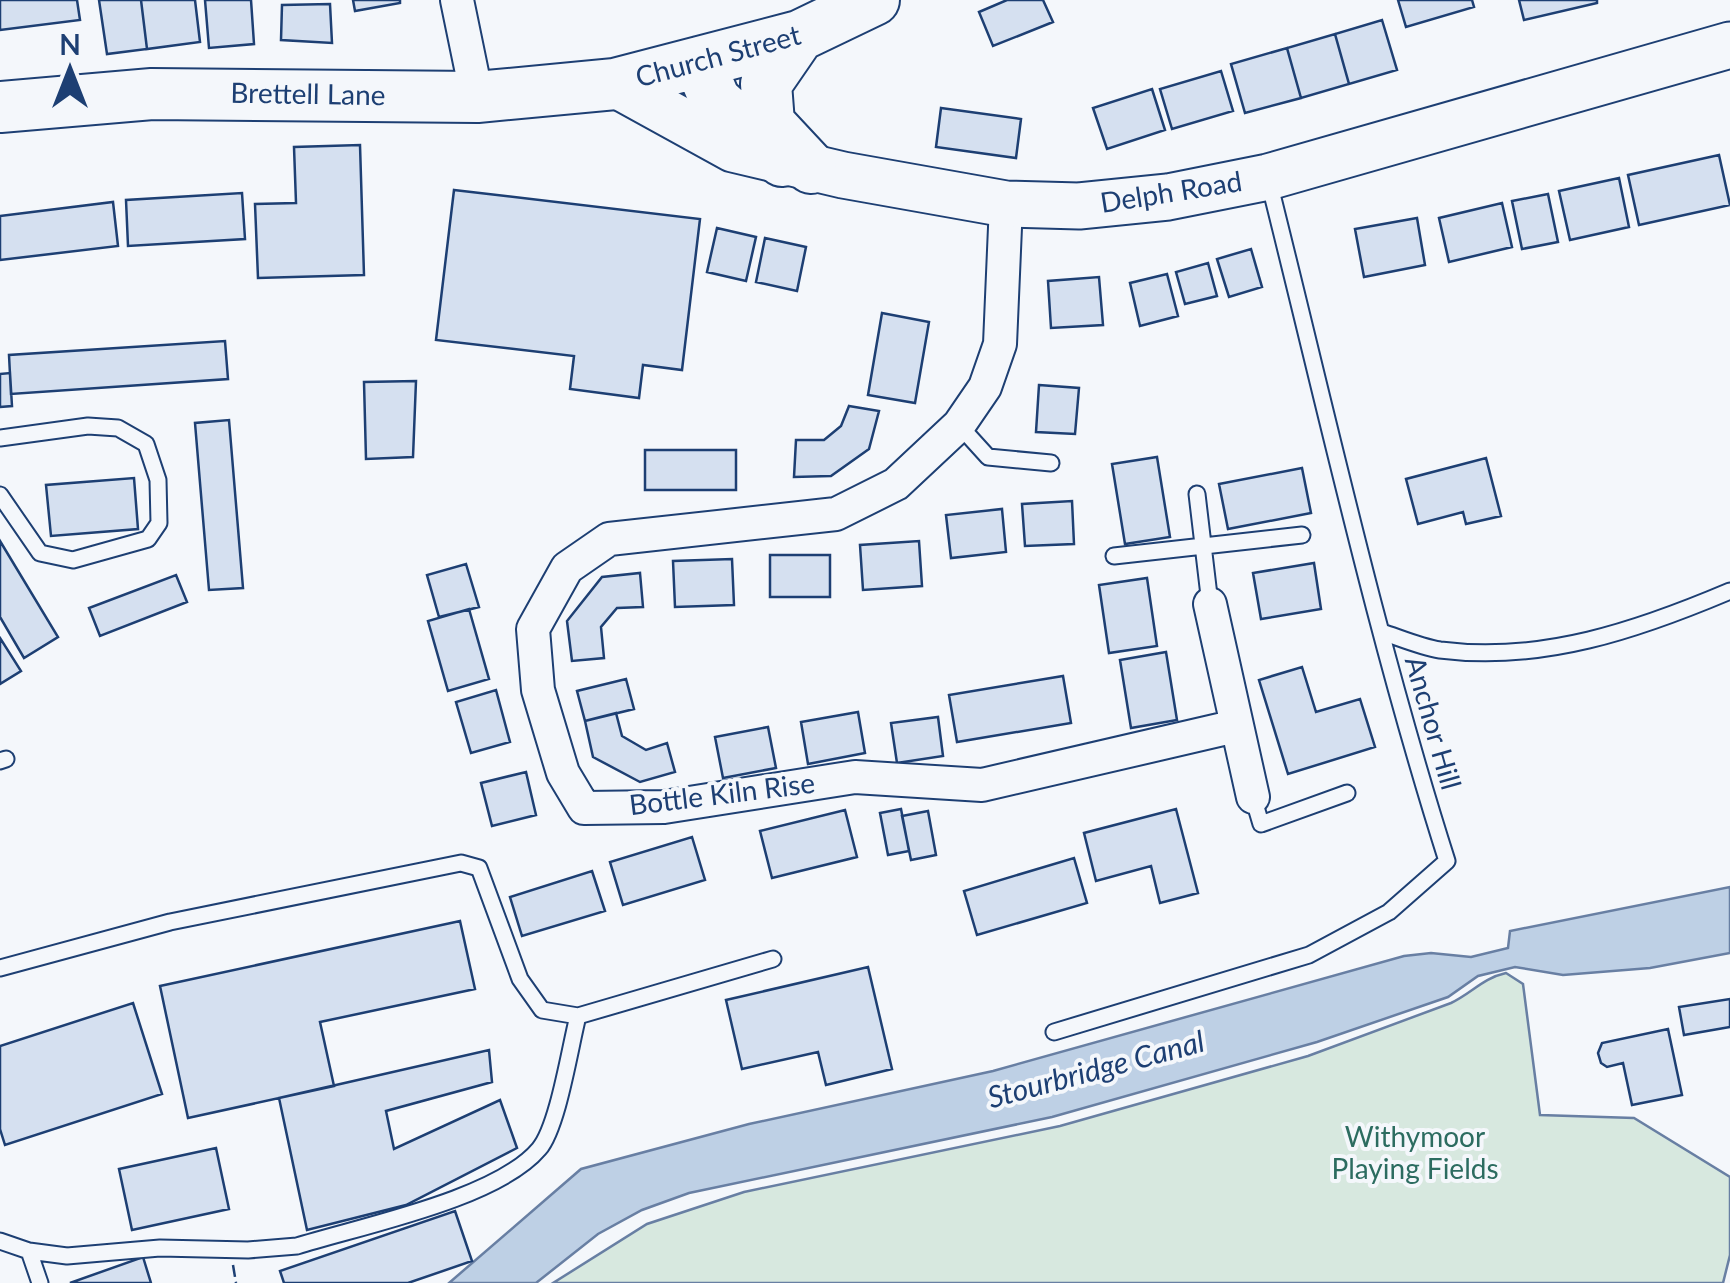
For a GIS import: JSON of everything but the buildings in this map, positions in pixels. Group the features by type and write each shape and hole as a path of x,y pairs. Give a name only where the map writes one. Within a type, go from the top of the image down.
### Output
{"main road":[{"name":"Church Street","path":"616,84 799,36 874,0"},
{"path":"797,164 769,123 766,84 799,36"},
{"name":"Delph Road","path":"616,84 733,149 1006,204 1079,206 1168,198 1268,177 1730,44"},
{"path":"698,62 715,100 797,164"},
{"name":"Brettell Lane","path":"0,108 152,94 477,97 616,84"}],"street":[{"path":"457,0 477,97"},
{"name":"Bottle Kiln Rise","path":"1006,204 1000,344 985,386 959,424 896,484 836,514 609,539 567,568 533,628 538,690 563,773 584,808 664,807 856,777 982,785 1236,726"},
{"path":"1210,604 1254,797"}],"lane":[{"name":"Anchor Hill","path":"1054,1032 1309,955 1389,912 1447,861 1382,632 1268,177"},
{"path":"959,424 988,457 1051,463"},
{"path":"0,438 88,426 118,428 146,444 158,480 159,523 148,539 73,560 40,553 0,494"},
{"path":"1197,494 1210,604"},
{"path":"1114,556 1302,535"},
{"path":"1382,632 1436,649 1490,654 1566,646 1656,622 1730,591"},
{"path":"1254,797 1261,824 1347,793"},
{"path":"0,968 170,922 461,864 478,868 520,980 542,1010 578,1016 773,958"},
{"path":"0,1241 67,1256 160,1248 248,1250 297,1246 475,1192 509,1174 539,1149 550,1130 578,1016"},
{"path":"28,1250 40,1283"}],"green space":[{"name":"Withymoor Playing Fields","path":"1506,973 1523,984 1540,1115 1634,1118 1730,1177 1730,1255 1723,1283 553,1283 647,1224 744,1192 1060,1126 1308,1056 1451,1003"}],"water":[{"name":"Stourbridge Canal","path":"1730,887 1730,953 1650,968 1563,975 1515,967 1478,976 1448,997 1317,1042 1052,1117 689,1193 642,1210 598,1234 536,1283 449,1283 581,1169 749,1124 993,1071 1404,956 1431,953 1471,957 1508,948 1510,931"}],"fence":[{"path":"233,1265 236,1283"}]}
